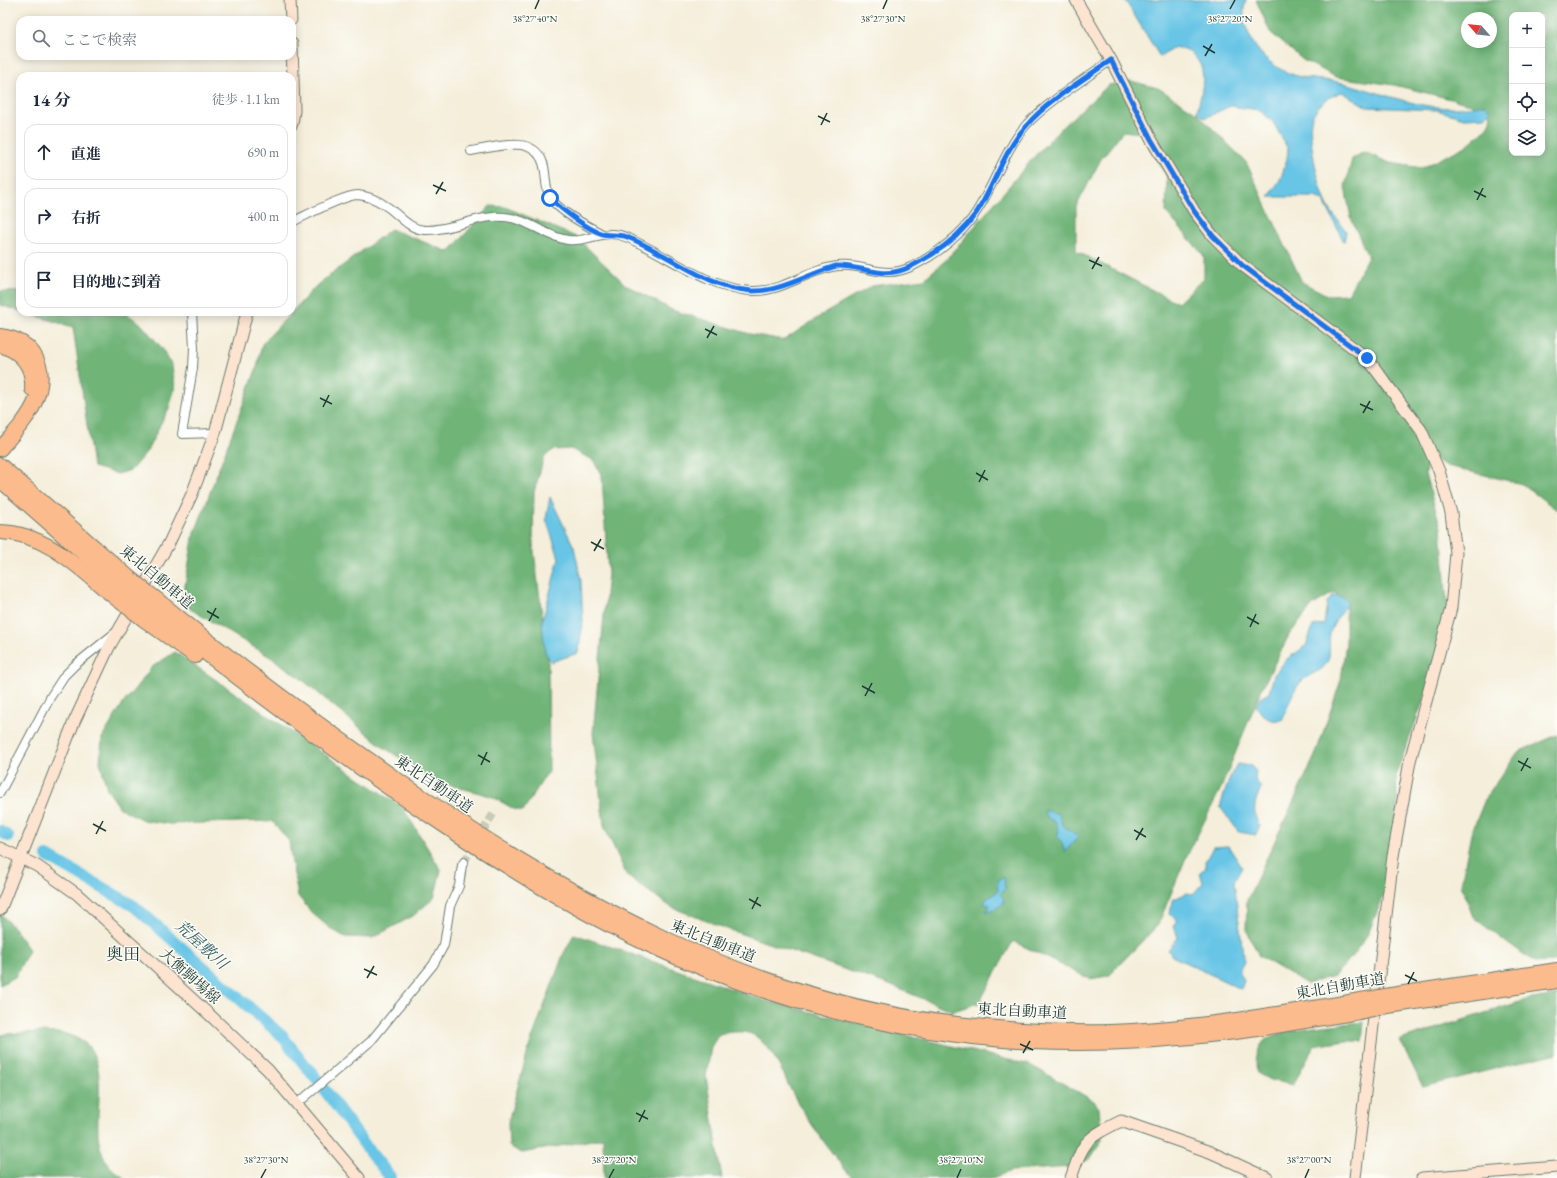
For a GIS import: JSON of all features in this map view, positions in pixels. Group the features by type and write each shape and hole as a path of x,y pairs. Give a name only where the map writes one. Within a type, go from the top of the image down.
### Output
{"highway":[{"path":"0,336 17,341 27,347 36,355 41,369 40,384 35,402 23,421 0,448"},
{"path":"0,345 21,356 31,371 33,380 30,398 0,448"},
{"path":"0,448 72,521 91,545"},
{"name":"東北自動車道","path":"0,465 91,545 124,589"},
{"name":"東北自動車道","path":"0,480 124,589 149,609 318,738 418,808 518,874 612,926 648,944 730,979 774,994 840,1013 900,1027 954,1035 1032,1042 1126,1042 1229,1033 1390,1000 1557,970"},
{"path":"0,532 23,535 49,546 124,589"},
{"name":"東北自動車道","path":"149,609 202,637 324,729 424,798 525,864 577,895 652,933 734,968 777,984 843,1002 903,1016 956,1024 1069,1031 1110,1032 1178,1027 1360,1006"},
{"name":"東北自動車道","path":"1390,1000 1557,981"}],"street":[{"path":"290,0 291,16"},
{"path":"1076,0 1111,60 1151,139 1194,211 1213,236 1242,265 1367,358 1421,430 1439,471 1451,513 1456,553 1451,608 1410,761 1393,856 1355,1178"},
{"path":"292,60 293,72"},
{"path":"296,220 348,197 358,195 370,197 387,207 416,228 441,229 493,217 506,217 530,224 568,240 580,240 602,234 626,237 708,279 739,289 752,291 767,290 836,266 848,266 888,274 898,272 912,266 954,238 978,211 1011,145 1027,125 1040,112 1111,60"},
{"path":"471,152 519,144 530,148 538,154 543,163 550,198 566,212 602,234"},
{"path":"192,316 194,368 182,434 215,433"},
{"path":"0,910 74,722 120,629 172,536 192,494 215,433 246,316"},
{"path":"0,793 51,696 64,676 75,665 120,629"},
{"name":"大衡駒場線","path":"0,848 37,866 77,894 268,1070 359,1178"},
{"path":"297,1104 371,1041 433,965 444,945 450,906 460,886 462,865 464,862"},
{"path":"1071,1178 1081,1148 1093,1135 1121,1121 1210,1152 1267,1178"},
{"path":"1422,1178 1557,1167"}],"green space":[{"path":"1256,0 1557,0 1557,510 1522,484 1447,466 1435,460 1427,462 1425,474 1441,528 1449,632 1396,774 1398,822 1384,895 1368,934 1350,959 1334,976 1307,984 1259,956 1246,929 1247,900 1315,756 1341,680 1346,642 1346,608 1335,592 1313,605 1289,635 1262,688 1221,788 1185,860 1158,925 1108,976 1090,979 1013,941 979,1003 953,1011 887,984 727,929 671,907 627,876 604,826 593,733 608,573 602,476 593,460 571,449 553,450 544,457 534,492 533,544 548,662 549,770 523,811 514,809 491,796 434,781 382,746 299,677 272,658 182,604 193,538 257,367 262,344 288,316 296,316 296,308 317,285 391,229 449,252 490,206 505,207 576,237 626,285 672,310 750,334 784,340 822,315 872,286 924,279 946,260 1034,157 1062,127 1109,85 1131,81 1158,88 1197,113 1246,162 1302,282 1327,295 1348,294 1368,257 1351,218 1345,187 1352,159 1364,152 1390,163 1422,168 1466,146 1489,126 1491,114 1471,104 1394,85 1336,77 1303,60 1270,32","holes":["1123,131 1141,133 1167,177 1166,212 1204,256 1204,278 1178,303 1076,251 1076,207 1101,159"]},
{"path":"0,291 16,292 16,310 0,305"},
{"path":"36,316 130,316 140,323 162,348 172,366 175,387 169,408 147,451 131,470 118,474 93,467 73,327"},
{"path":"175,652 403,808 441,870 434,898 413,916 372,938 345,937 331,929 312,913 298,896 289,841 272,821 170,824 143,820 120,808 107,789 100,762 102,738 122,705 152,667"},
{"path":"1557,735 1557,961 1536,962 1511,946 1473,917 1461,884 1471,834 1486,797 1518,752"},
{"path":"0,913 14,928 29,950 15,977 0,985"},
{"path":"574,934 766,1001 1030,1065 1094,1101 1099,1108 1102,1140 1090,1159 1072,1167 1011,1171 992,1178 852,1178 837,1160 804,1113 771,1052 754,1035 739,1032 719,1034 711,1047 706,1076 722,1178 604,1178 603,1138 522,1153 509,1146 508,1122 530,1044 563,955"},
{"path":"1557,995 1557,1053 1423,1087 1400,1040 1526,1000"},
{"path":"1364,1022 1362,1041 1345,1041 1314,1046 1293,1085 1270,1080 1257,1073 1256,1060 1258,1052 1264,1041 1271,1037 1282,1033 1311,1027"},
{"path":"41,1032 66,1034 80,1040 89,1047 96,1062 99,1080 98,1134 101,1151 110,1166 125,1178 0,1178 0,1036 6,1034"}],"water":[{"path":"1125,0 1246,0 1244,8 1245,21 1252,41 1263,56 1278,68 1286,72 1305,78 1344,83 1398,99 1425,105 1453,108 1484,104 1491,111 1484,117 1464,118 1437,110 1367,107 1342,92 1324,101 1314,112 1312,117 1312,147 1320,186 1327,204 1346,231 1344,242 1324,201 1315,197 1269,197 1281,178 1287,159 1288,149 1273,122 1259,110 1230,106 1205,118 1197,112 1203,82 1203,74 1198,60 1190,53 1175,47 1160,57"},
{"path":"550,497 574,547 581,580 583,623 578,653 551,662 545,652 542,622 559,558 546,519"},
{"path":"1334,595 1344,598 1348,602 1335,621 1331,630 1328,661 1324,667 1304,679 1296,688 1282,720 1267,718 1256,706 1260,698 1269,693 1274,675 1287,659 1306,646 1313,626 1324,624 1327,602"},
{"path":"1237,764 1251,766 1256,771 1255,779 1261,788 1255,807 1257,821 1260,826 1256,835 1239,832 1220,807 1230,777"},
{"path":"1044,810 1059,814 1064,826 1078,837 1065,852 1061,841 1057,837 1059,830 1057,824 1047,817"},
{"path":"1228,846 1242,867 1234,882 1244,962 1239,971 1244,981 1241,989 1172,956 1168,950 1178,938 1174,926 1177,921 1170,914 1172,900 1187,893 1193,894 1203,883 1200,872 1206,868 1205,862 1213,847"},
{"path":"1000,878 1004,878 1005,889 1000,894 1004,899 1003,904 986,912 990,905 984,904 985,900 998,891 997,885"}],"waterway":[{"name":"荒屋敷川","path":"0,831 8,836"},
{"name":"荒屋敷川","path":"47,856 134,906 282,1036 317,1080"},
{"name":"荒屋敷川","path":"324,1089 391,1178"}],"tunnel":[{"path":"464,862 495,811"}],"district":[{"name":"奥田","path":"123,954"}],"route":[{"path":"550,198 566,212 602,234 626,237 708,279 739,289 752,291 767,290 836,266 848,266 888,274 898,272 912,266 940,249 954,238 978,211 1011,145 1027,125 1040,112 1111,60 1151,139 1194,211 1213,236 1242,265 1367,358"}]}
